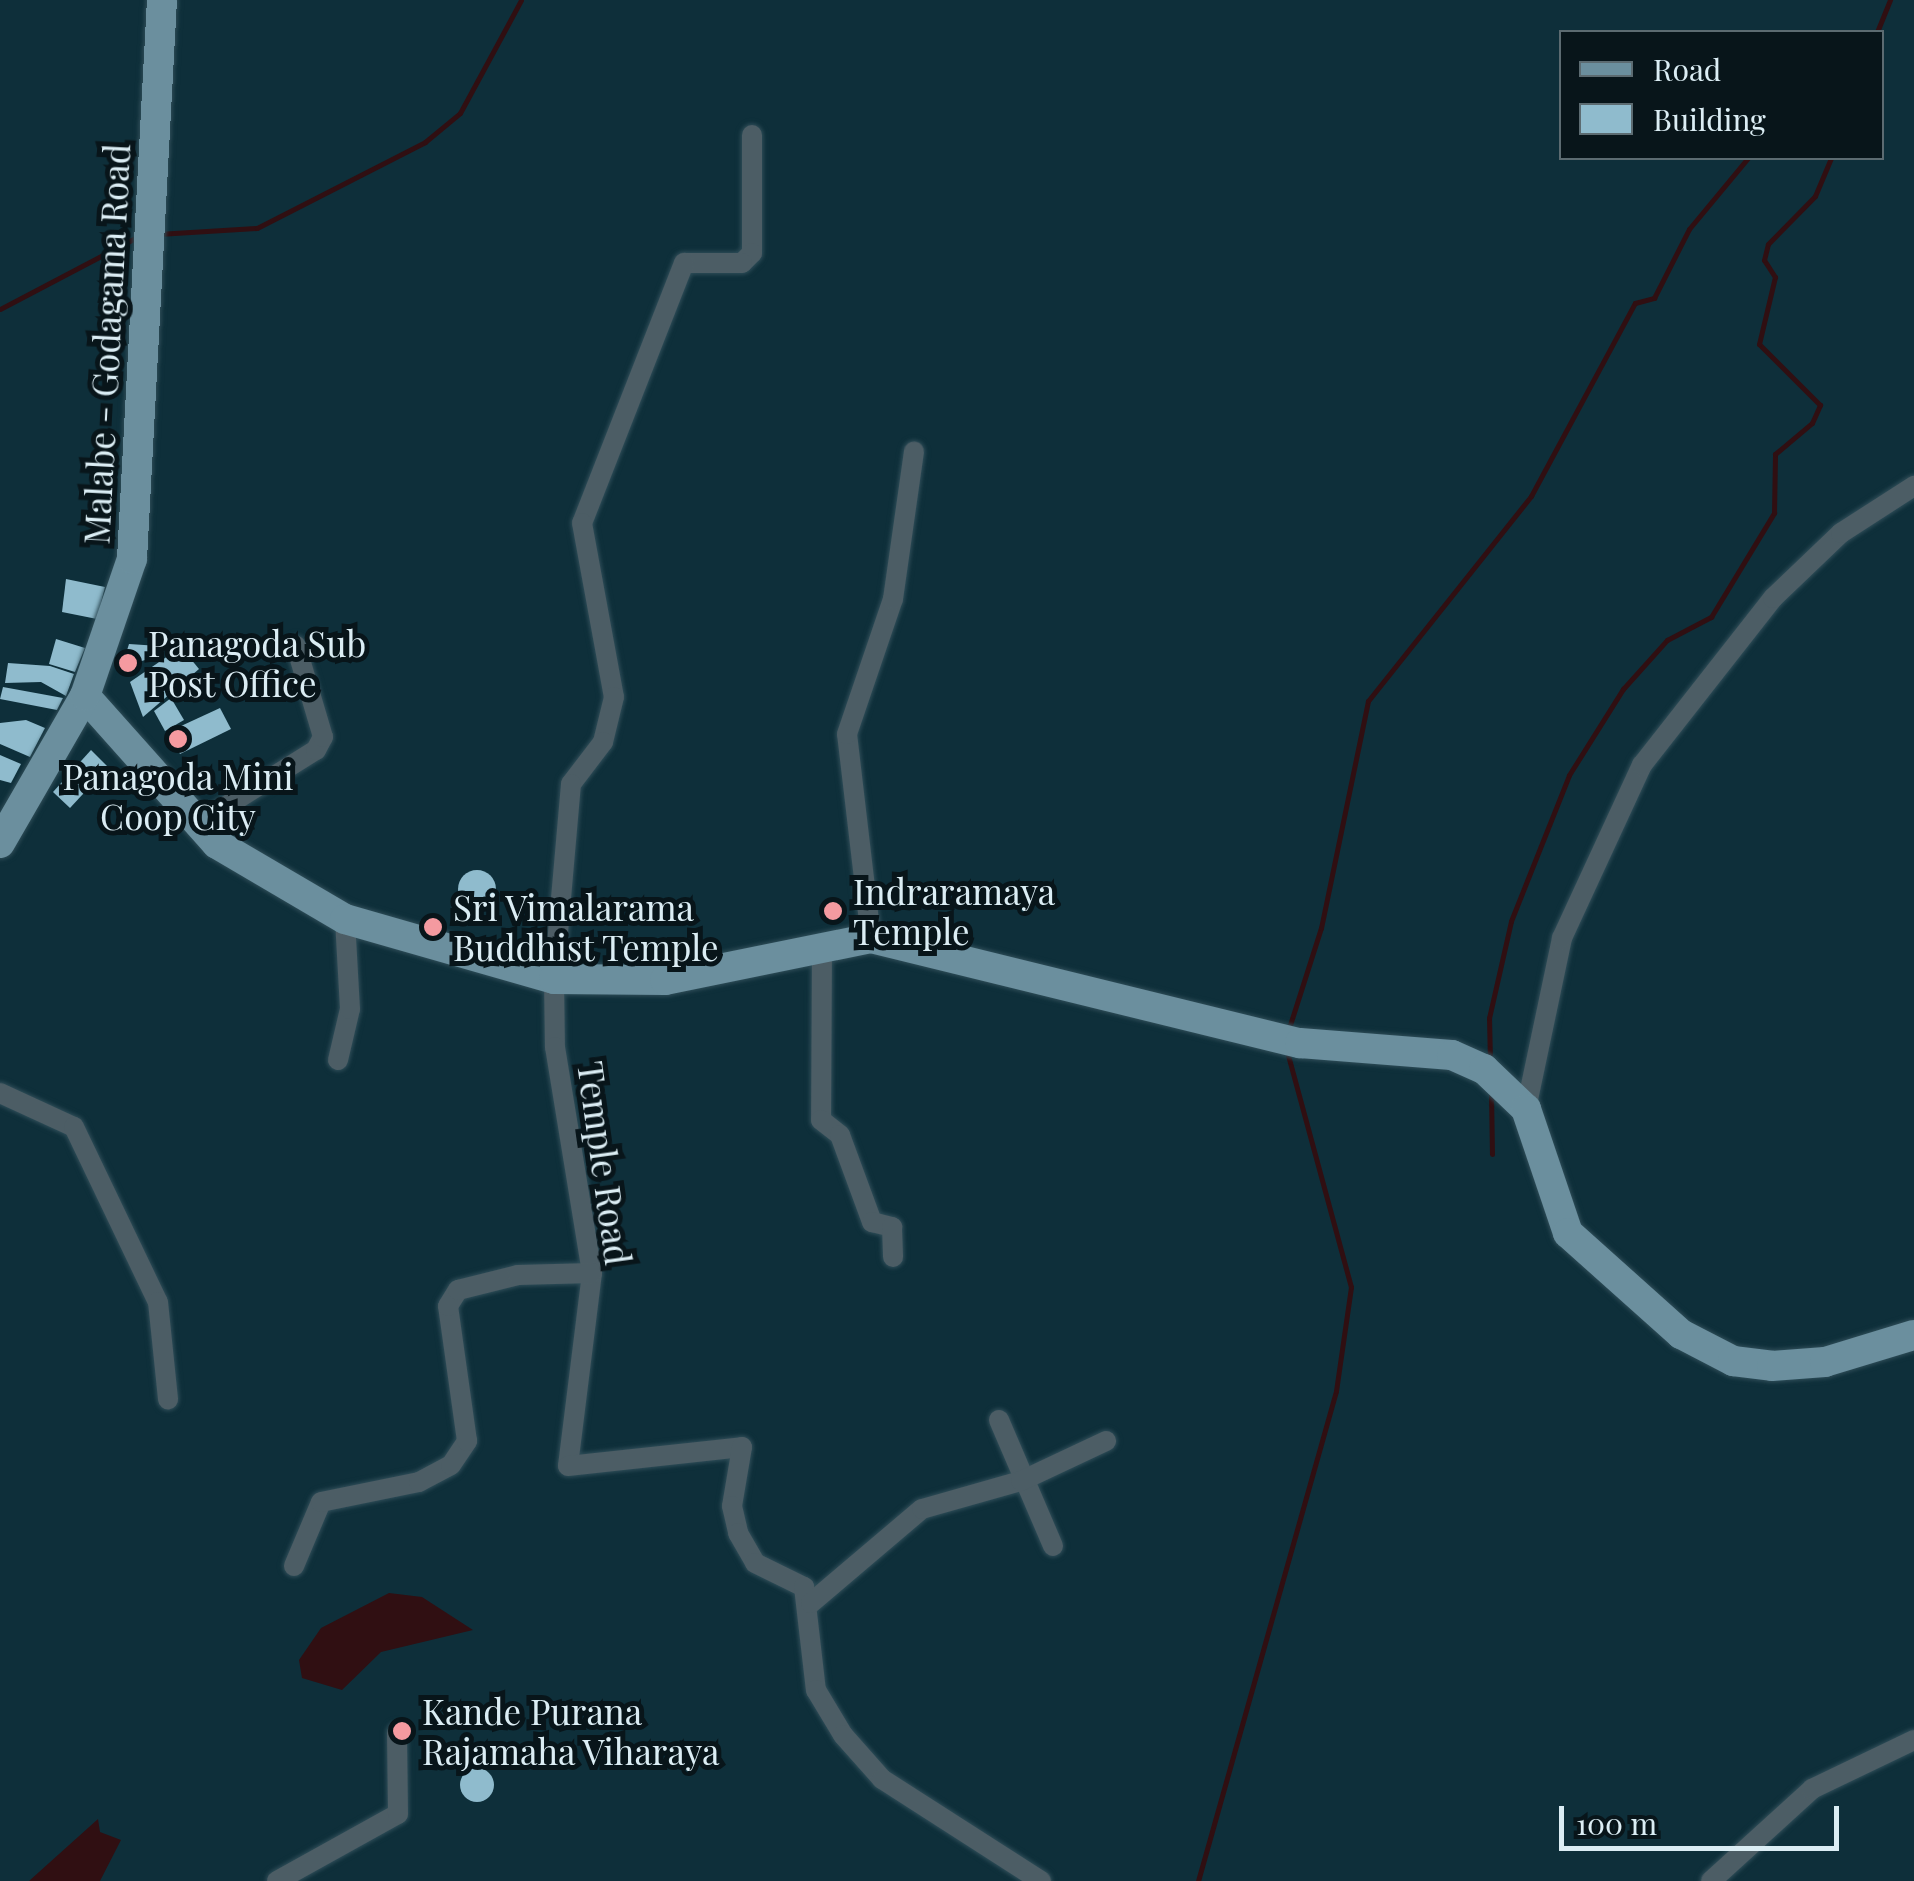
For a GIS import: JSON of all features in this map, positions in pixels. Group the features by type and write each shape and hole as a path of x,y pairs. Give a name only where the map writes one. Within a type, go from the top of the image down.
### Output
{"main road":[{"name":"Malabe - Godagama Road","path":"0,843 85,696 132,559 162,0"},
{"path":"85,696 217,844 345,919 554,979 664,980 822,944 871,938 1136,1008 1300,1043 1452,1055 1493,1075 1526,1108 1568,1233 1681,1334 1733,1361 1772,1366 1825,1362 1914,1335"}],"street":[{"name":"Temple Road","path":"752,135 752,252 742,263 684,263 582,523 614,697 602,742 571,784 554,979 556,1046 592,1273 568,1466 742,1447 738,1532 755,1562 804,1587 811,1604"},
{"path":"871,938 848,734 893,599 914,452"},
{"path":"1526,1108 1562,938 1642,765 1773,598 1841,533 1914,486"},
{"path":"199,823 324,736 296,646"},
{"path":"338,1060 350,1009 345,919"},
{"path":"822,944 821,1120 840,1135 872,1222 892,1227 893,1258"},
{"path":"0,1093 74,1126 158,1302 168,1399"},
{"path":"294,1566 321,1502 419,1482 451,1465 468,1442 448,1306 458,1290 518,1274 592,1273"},
{"path":"999,1420 1053,1546"},
{"path":"1041,1881 882,1779 816,1690 804,1629 811,1604 922,1509 962,1490 1022,1481 1106,1441"},
{"path":"277,1881 398,1814 397,1733"},
{"path":"1711,1881 1812,1789 1914,1740"}],"shaded area":[{"path":"389,1593 422,1597 473,1630 381,1652 342,1690 302,1678 299,1660 321,1628"},
{"path":"98,1819 100,1832 121,1840 100,1881 29,1881"}],"building":[{"path":"66,579 105,587 97,619 62,612"},
{"path":"56,639 85,648 75,672 49,664"},
{"path":"129,644 159,646 157,657 122,666"},
{"path":"181,647 199,669 143,717 130,682"},
{"path":"8,663 50,666 74,674 66,696 41,682 5,683"},
{"path":"3,687 63,698 57,710 0,699"},
{"path":"171,698 184,720 165,731 154,711"},
{"path":"220,708 231,729 180,754 168,732"},
{"path":"26,720 45,728 30,757 0,744 0,723"},
{"path":"91,750 108,767 70,808 53,792"},
{"path":"0,755 21,764 11,783 0,780"},
{"path":"477,870 490,876 496,889 490,902 477,908 464,902 458,889 464,876"},
{"path":"477,1768 489,1773 494,1785 489,1797 477,1802 465,1797 460,1785 465,1773"}],"waterway":[{"path":"158,234 257,228 425,142 460,113 521,0"},
{"path":"1878,30 1890,0"},
{"path":"1289,1028 1321,928 1368,701 1531,496 1635,303 1654,298 1689,229 1746,160"},
{"path":"1490,1061 1489,1018 1511,921 1569,775 1623,689 1667,640 1711,617 1774,513 1775,454 1812,423 1820,405 1759,344 1775,277 1764,260 1768,244 1815,196 1830,160"},
{"path":"0,309 137,237"},
{"path":"1198,1881 1336,1391 1351,1287 1286,1048"},
{"path":"1491,1092 1492,1154"}],"place":[{"name":"Panagoda Sub Post Office","path":"128,663"},
{"name":"Panagoda Mini Coop City","path":"178,739"},
{"name":"Indraramaya Temple","path":"833,911"},
{"name":"Sri Vimalarama Buddhist Temple","path":"433,927"},
{"name":"Kande Purana Rajamaha Viharaya","path":"402,1731"}]}
